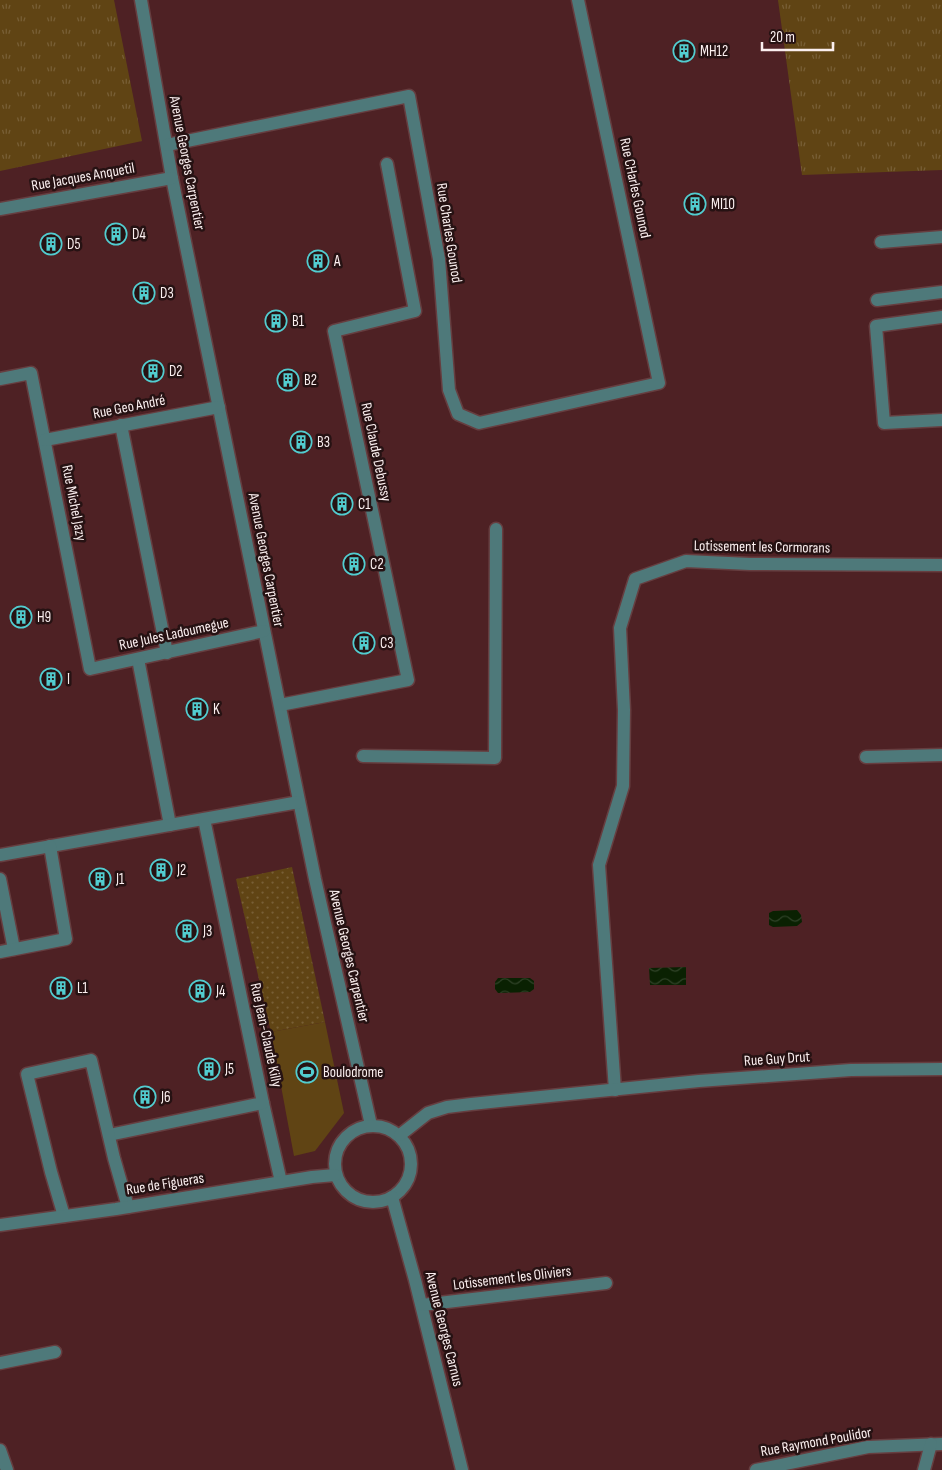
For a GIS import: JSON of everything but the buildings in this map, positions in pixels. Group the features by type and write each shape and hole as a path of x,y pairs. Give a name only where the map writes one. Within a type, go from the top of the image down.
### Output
{"street":[{"name":"Avenue Georges Carpentier","path":"141,0 172,178 314,879 371,1125"},
{"name":"Rue CHarles Gounod","path":"578,0 659,383"},
{"name":"Rue Charles Gounod","path":"167,145 409,96 439,259 449,390 458,414 479,423 659,383"},
{"name":"Rue Claude Debussy","path":"280,705 408,680 334,330 415,311 387,164"},
{"name":"Rue Jacques Anquetil","path":"0,209 172,178"},
{"path":"881,242 942,237"},
{"path":"877,300 942,292"},
{"path":"942,317 876,326 884,422 942,420"},
{"name":"Rue Michel Jazy","path":"0,380 31,373 90,669"},
{"name":"Rue Geo André","path":"45,440 219,407"},
{"path":"121,425 167,653"},
{"path":"363,756 495,758 496,529"},
{"name":"Lotissement les Cormorans","path":"615,1090 599,865 622,786 624,710 620,628 635,579 686,561 750,564 942,565"},
{"name":"Rue Jules Ladoumegue","path":"90,669 264,631"},
{"path":"138,659 170,825"},
{"path":"866,757 942,755"},
{"path":"0,855 299,802"},
{"name":"Rue Jean-Claude Killy","path":"109,1135 263,1103 204,819"},
{"path":"0,952 66,940 50,846"},
{"path":"0,879 14,949"},
{"path":"64,1216 27,1074 91,1060 128,1207"},
{"name":"Rue Guy Drut","path":"400,1135 428,1113 446,1107 699,1081 851,1070 942,1069"},
{"path":"263,1103 281,1182"},
{"path":"371,1125 388,1128 400,1135 408,1146 412,1165 410,1177 402,1189 392,1198 384,1201 362,1201 350,1195 339,1184 335,1175 335,1158 340,1144 348,1134 361,1127 371,1125"},
{"name":"Rue de Figueras","path":"0,1225 335,1175"},
{"name":"Avenue Georges Carnus","path":"392,1198 422,1305 462,1470"},
{"name":"Lotissement les Oliviers","path":"422,1305 606,1283"},
{"path":"0,1363 55,1352"},
{"path":"924,1470 936,1444"},
{"name":"Rue Raymond Poulidor","path":"756,1470 868,1447 936,1444"},
{"path":"0,1450 7,1470"}],"green space":[{"path":"0,0 114,0 142,141 0,171"},
{"path":"778,0 942,0 942,170 802,175"},
{"path":"292,867 325,1022 271,1032 236,879"},
{"name":"Boulodrome","path":"325,1022 344,1113 315,1151 294,1156 271,1032"}],"water":[{"path":"797,910 801,915 802,922 797,926 773,927 769,925 769,913 773,911"},
{"path":"686,967 686,985 650,985 649,968"},
{"path":"498,978 530,978 534,981 534,989 530,992 498,993 495,989 495,982"}],"place":[{"name":"MH12","path":"684,51"},
{"name":"MI10","path":"695,204"},
{"name":"D4","path":"116,234"},
{"name":"D5","path":"51,244"},
{"name":"A","path":"318,261"},
{"name":"D3","path":"144,293"},
{"name":"B1","path":"276,321"},
{"name":"D2","path":"153,371"},
{"name":"B2","path":"288,380"},
{"name":"B3","path":"301,442"},
{"name":"C1","path":"342,504"},
{"name":"C2","path":"354,564"},
{"name":"H9","path":"21,617"},
{"name":"C3","path":"364,643"},
{"name":"I","path":"51,679"},
{"name":"K","path":"197,709"},
{"name":"J2","path":"161,870"},
{"name":"J1","path":"100,879"},
{"name":"J3","path":"187,931"},
{"name":"L1","path":"61,988"},
{"name":"J4","path":"200,991"},
{"name":"J5","path":"209,1069"},
{"name":"Boulodrome","path":"307,1072"},
{"name":"J6","path":"145,1097"}]}
